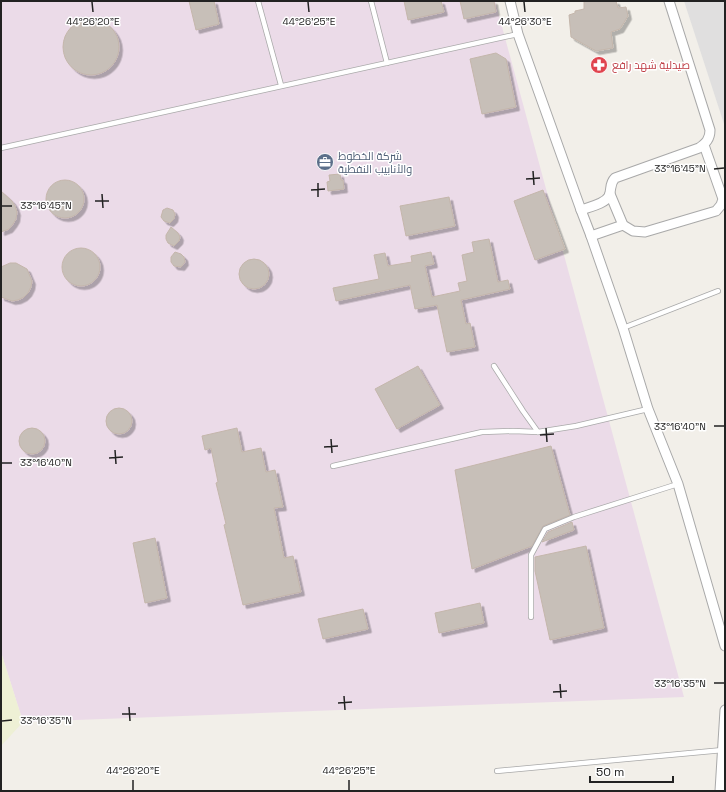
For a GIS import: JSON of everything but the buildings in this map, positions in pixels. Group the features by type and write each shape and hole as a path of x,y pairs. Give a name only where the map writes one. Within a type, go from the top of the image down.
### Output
{"street":[{"path":"510,1 518,34 623,328 648,410 678,484 725,646"},
{"path":"669,1 710,130 710,135 708,141 704,145 615,178 610,185 610,194 623,225 633,231 645,232 716,212 721,205 722,199 704,145"},
{"path":"581,210 605,201 610,194"},
{"path":"591,236 623,225"},
{"path":"720,791 725,710"}],"lane":[{"path":"258,1 281,85"},
{"path":"372,1 387,63"},
{"path":"1,148 281,85 518,34"},
{"path":"623,328 718,291"},
{"path":"494,366 538,432"},
{"path":"333,466 482,432 538,432 576,426 648,410"},
{"path":"532,617 531,555 545,529 574,516 678,484"},
{"path":"497,771 723,750"}],"shaded area":[{"path":"1,1 495,1 684,697 23,722 1,652"},
{"path":"684,1 725,1 725,127"}],"green space":[{"path":"1,652 23,722 1,746"}],"place":[{"name":"صيدلية شهد رافع","path":"599,65"},
{"name":"شركة الخطوط والأنابيب النفطية","path":"325,162"}]}
